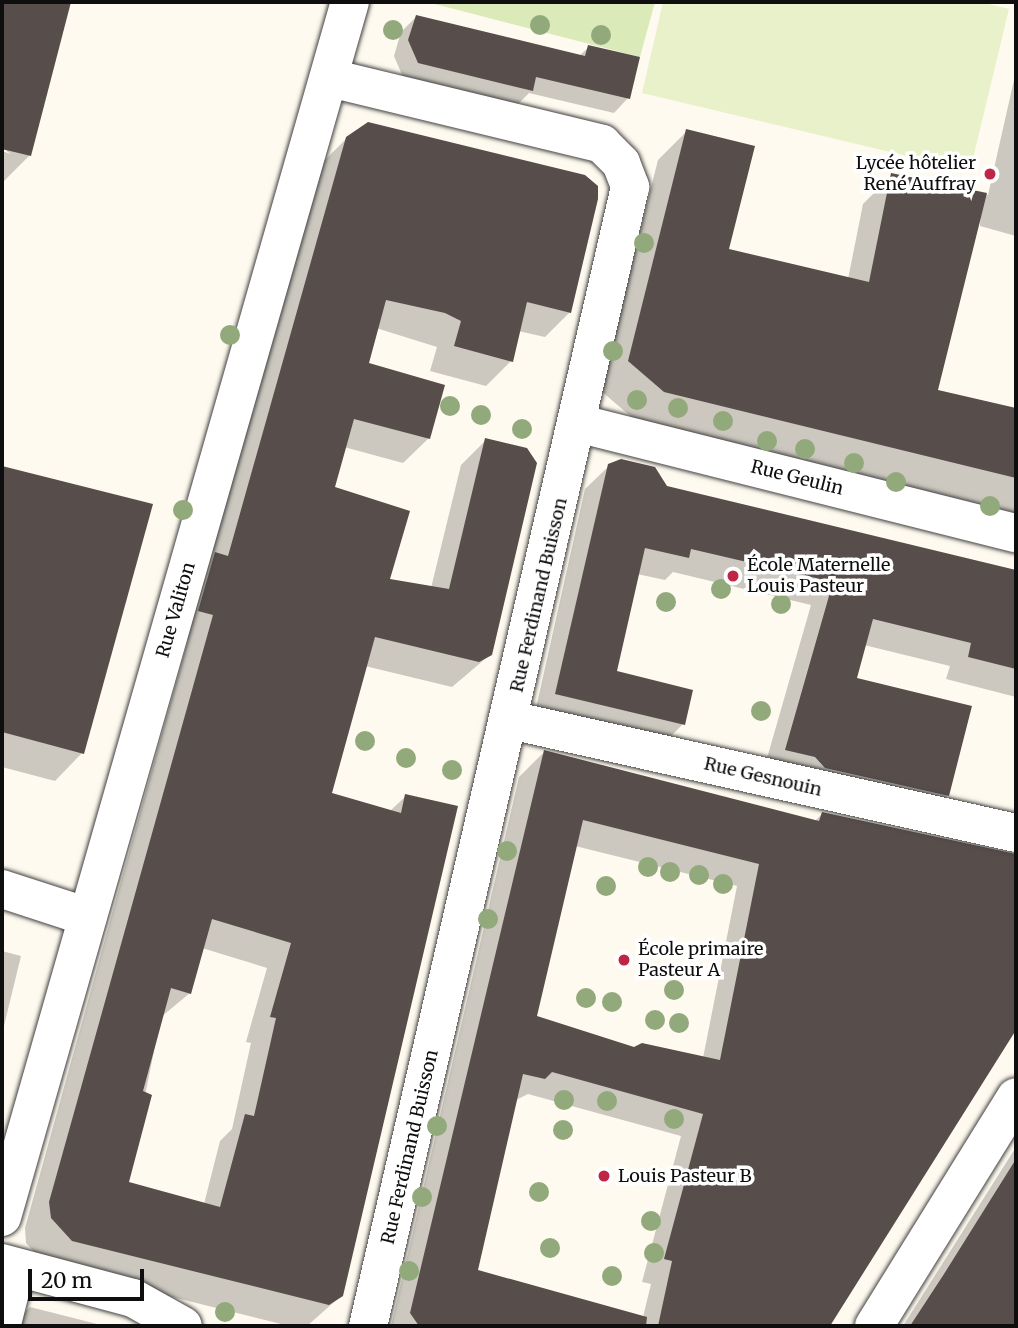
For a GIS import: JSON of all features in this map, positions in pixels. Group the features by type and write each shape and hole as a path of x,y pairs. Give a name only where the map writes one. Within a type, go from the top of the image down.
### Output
{"street":[{"name":"Rue Valiton","path":"2,1217 351,2"},
{"name":"Rue Ferdinand Buisson","path":"330,78 602,144 621,163 630,187 510,720 368,1326"},
{"name":"Rue Geulin","path":"577,423 1016,533"},
{"name":"Rue Gesnouin","path":"510,720 1016,833"},
{"path":"2,889 88,917"},
{"path":"874,1326 1016,1097"},
{"path":"2,1324 9,1266 130,1312 183,1326"}],"green space":[{"path":"427,2 655,2 640,57"},
{"path":"663,2 980,2 1009,9 970,171 642,93"}],"building":[{"path":"2,2 71,2 31,156 2,149"},
{"path":"416,15 585,56 588,45 640,57 630,99 536,77 533,91 418,63 408,40"},
{"path":"368,122 585,175 598,186 598,199 571,313 527,302 513,362 454,346 461,321 445,313 386,300 369,363 445,385 430,439 354,419 335,487 410,511 390,579 449,589 485,438 527,448 537,463 492,655 479,662 375,637 332,793 401,813 405,794 458,806 343,1296 329,1305 72,1241 51,1218 49,1202 213,615 198,611 215,552 228,556 346,137","holes":["212,919 291,943 270,1017 276,1018 254,1116 245,1114 220,1207 129,1182 152,1095 143,1091 171,988 191,994"]},
{"path":"686,129 755,146 729,249 869,282 891,173 987,193 938,390 1016,408 1016,478 664,392 628,361"},
{"path":"621,459 655,467 667,486 1016,570 1016,669 968,657 971,643 873,619 857,678 972,706 949,796 825,768 815,757 785,750 833,582 691,549 689,558 645,548 617,671 693,690 685,725 555,694 608,464"},
{"path":"2,466 153,504 84,754 2,732"},
{"path":"544,750 819,821 822,812 1016,854 1016,1030 830,1326 658,1326 672,1261 664,1259 703,1114 552,1072 545,1079 523,1074 478,1270 647,1317 646,1326 419,1326 410,1313","holes":["583,820 759,864 720,1060 642,1043 634,1047 537,1016"]},
{"path":"1016,1159 1016,1326 910,1326 944,1274"}],"place":[{"name":"Lycée hôtelier René Auffray","path":"990,174"},
{"name":"École Maternelle Louis Pasteur","path":"733,576"},
{"name":"École primaire Pasteur A","path":"624,960"},
{"name":"Louis Pasteur B","path":"604,1176"}]}
